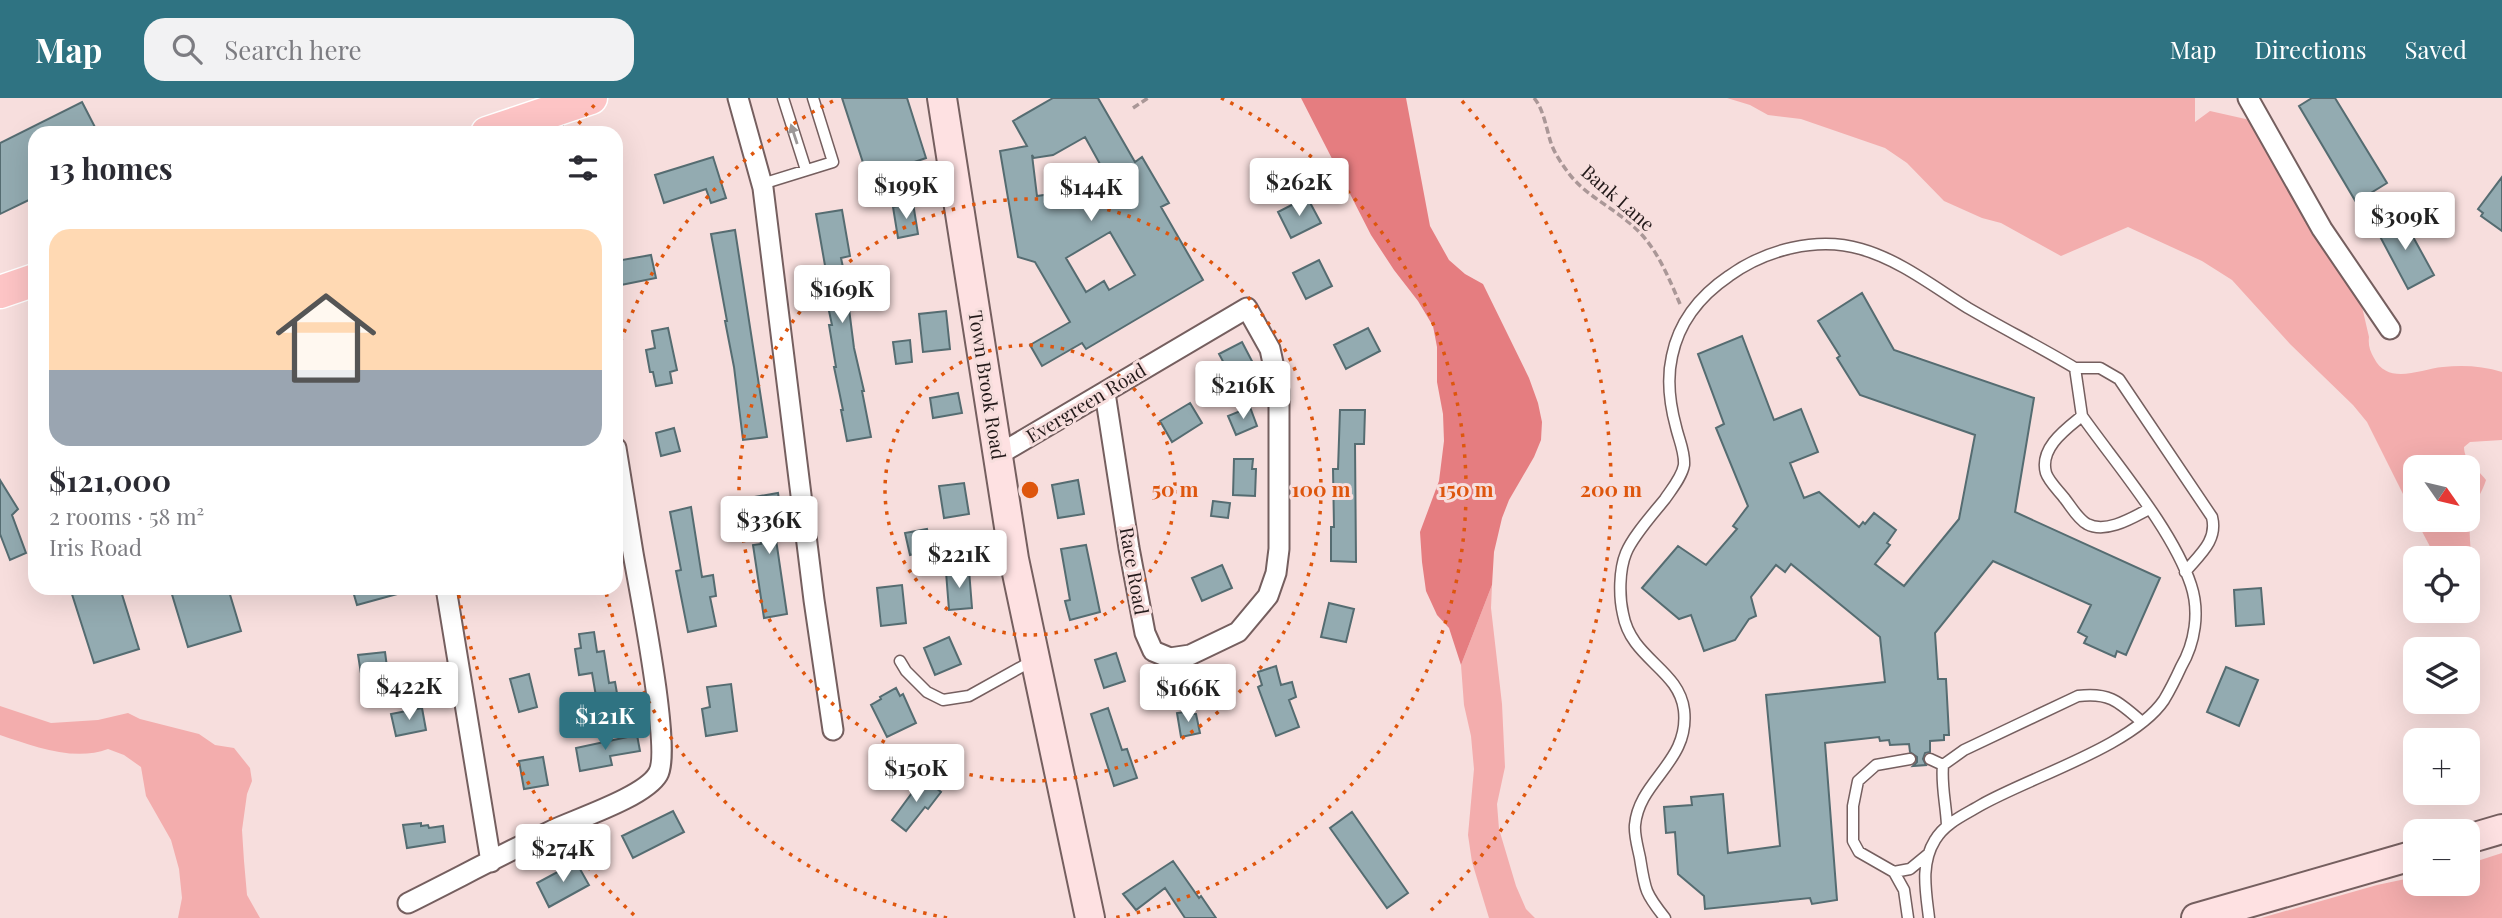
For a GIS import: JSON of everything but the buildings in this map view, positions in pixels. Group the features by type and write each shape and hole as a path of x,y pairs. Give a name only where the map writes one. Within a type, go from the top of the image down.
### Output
{"main road":[{"path":"507,126 591,98"},
{"name":"Town Brook Road","path":"942,98 1014,559 1090,918"},
{"path":"0,292 28,282"},
{"path":"2480,835 2502,829"},
{"path":"2196,918 2403,858"}],"street":[{"path":"738,98 762,184 833,730"},
{"path":"2248,98 2322,229 2390,329"},
{"name":"Evergreen Road","path":"998,455 1247,308 1270,349 1279,391 1280,472 1276,573 1268,596 1243,627"},
{"name":"Race Road","path":"1105,393 1129,548 1145,633 1153,651 1170,658 1190,655 1243,627"},
{"path":"408,903 550,831 628,797 651,782 659,773 662,759 660,732 648,637 623,489"},
{"path":"447,595 491,862"}],"lane":[{"path":"783,98 806,170"},
{"path":"762,184 833,162 813,98"},
{"path":"1665,918 1646,894 1634,827 1640,803 1673,759 1683,735 1684,709 1675,684 1646,658 1630,638 1622,614 1621,576 1626,553 1684,468 1684,454 1675,425 1669,389 1672,355 1686,318 1709,290 1747,263 1784,250 1810,246 1860,248 1905,268 2075,368 2101,368 2119,379 2212,517 2214,534 2185,572"},
{"path":"1929,918 1925,877 1927,855 1935,839 1947,825 1992,799 2115,741 2142,722 2163,702 2185,661 2196,624 2191,587 2175,551 2149,509 2082,416 2075,368"},
{"path":"2082,416 2057,436 2045,464 2046,474 2080,519 2090,525 2100,527 2124,523 2149,509"},
{"path":"900,661 905,671 927,692 943,701 969,696 1035,659"},
{"path":"1947,825 1946,797 1941,782 1943,765 1964,750 2078,696 2097,693 2126,708 2142,722"},
{"path":"1930,759 1943,765"},
{"path":"1908,918 1903,890 1895,872 1859,852 1853,841 1853,806 1858,781 1876,765 1910,760"},
{"path":"1895,872 1910,869 1927,855"}],"path":[{"path":"1133,108 1148,98"},
{"name":"Bank Lane","path":"1534,98 1552,147 1567,172 1584,191 1634,226 1649,244 1665,269 1686,318"}],"shaded area":[{"path":"1301,98 1406,98 1430,226 1449,260 1465,274 1483,284 1529,378 1538,403 1542,422 1541,440 1502,518 1494,552 1492,585 1461,665 1449,628 1437,615 1426,591 1422,562 1420,532 1439,481 1444,441 1433,326 1371,235"},
{"path":"1727,98 2195,98 2195,122 2210,111 2250,120 2356,281 2370,348 2380,367 2396,374 2458,366 2502,372 2502,440 2470,442 2464,447 2466,455 2403,455 2403,494 2367,422 2353,405 2290,344 2232,280 2202,261 2128,227 2061,256 2001,223 1982,218 1944,201 1907,163 1885,148 1801,119 1768,115 1750,105"},
{"path":"2480,473 2486,480 2480,493"},
{"path":"2422,532 2470,532 2470,546 2430,546"},
{"path":"1492,585 1491,608 1502,704 1505,767 1497,804 1499,829 1516,886 1526,909 1535,918 1489,918 1472,862 1468,835 1474,769 1461,665"},
{"path":"0,706 51,723 98,720 128,713 140,719 199,734 215,745 234,748 250,768 252,781 247,794 242,830 247,895 260,918 178,918 182,898 179,869 171,840 146,796 141,767 124,755 108,749 95,753 68,753 40,748 0,735"},
{"path":"2502,853 2502,918 2261,918 2403,880 2403,896 2480,896 2480,860"}]}
